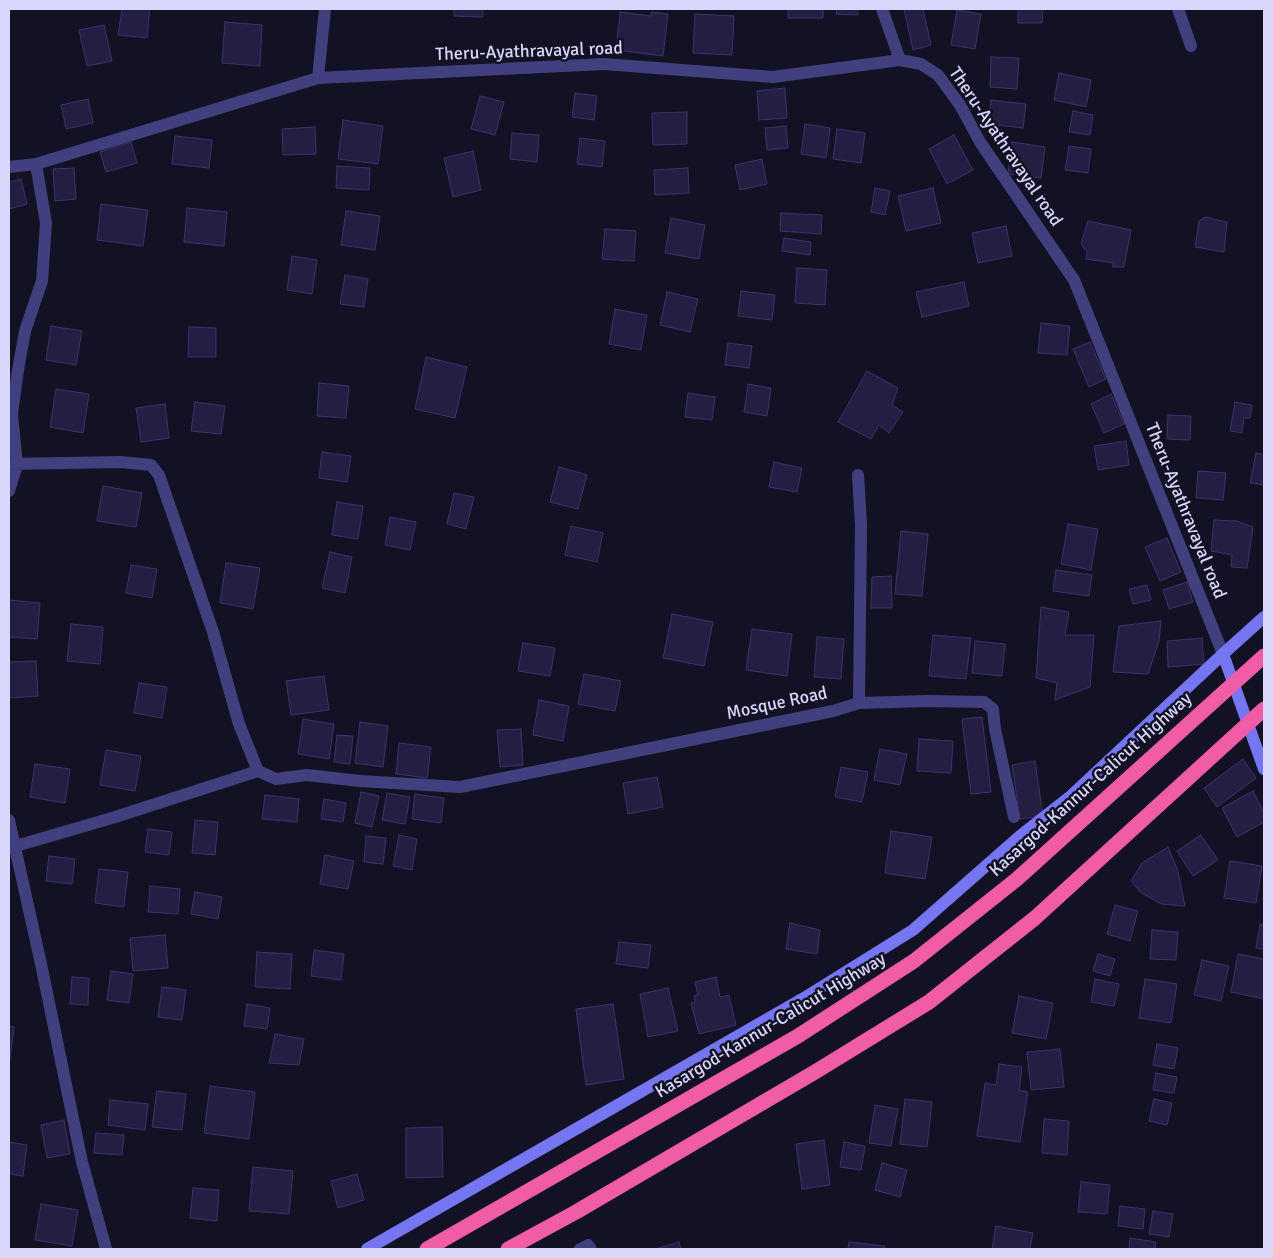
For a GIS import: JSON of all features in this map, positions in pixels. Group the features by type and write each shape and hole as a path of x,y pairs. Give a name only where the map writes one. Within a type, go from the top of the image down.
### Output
{"highway":[{"name":"Kasargod-Kannur-Calicut Highway","path":"427,1249 798,1036 914,961 1017,879 1263,657"},
{"path":"508,1249 576,1212 929,1002 1035,918 1196,774 1264,709"}],"street":[{"path":"318,78 325,9"},
{"path":"882,9 900,60"},
{"path":"1178,9 1191,46"},
{"name":"Theru-Ayathravayal road","path":"9,166 36,164 318,78 604,64 773,77 900,60 921,64 938,75 960,105 980,142 1074,280 1223,654"},
{"path":"9,491 13,464 12,414 25,331 42,281 46,223 36,164"},
{"path":"12,846 112,818 258,771 239,724 213,632 159,475 151,465 121,462 13,464"},
{"path":"858,475 861,524 859,703"},
{"path":"366,1249 804,998 913,930 1020,836 1071,796 1264,617"},
{"path":"1223,654 1262,754 1264,769"},
{"name":"Mosque Road","path":"258,771 276,779 306,776 368,782 460,787 832,711 859,703 984,702 993,709 995,729 1014,817"},
{"path":"9,820 12,846 59,1046 82,1162 106,1249"},
{"path":"580,1249 588,1245 591,1249"}],"building":[{"path":"122,9 150,9 147,38 118,35"},
{"path":"454,9 483,9 483,17 454,16"},
{"path":"788,9 823,9 823,18 788,18"},
{"path":"837,9 858,9 858,15 836,14"},
{"path":"904,9 923,9 931,45 913,50"},
{"path":"1018,9 1043,9 1042,23 1018,23"},
{"path":"957,10 981,14 975,49 951,45"},
{"path":"620,12 651,16 651,12 668,14 663,56 616,50"},
{"path":"695,14 734,16 732,55 693,53"},
{"path":"225,22 262,25 260,66 222,63"},
{"path":"104,25 112,61 87,66 79,30"},
{"path":"991,57 1019,58 1017,89 990,87"},
{"path":"1059,73 1091,80 1086,107 1054,100"},
{"path":"785,88 787,118 759,120 757,91"},
{"path":"575,93 597,96 594,120 572,117"},
{"path":"480,96 504,102 495,135 471,129"},
{"path":"88,99 93,123 66,129 61,105"},
{"path":"991,100 1026,104 1023,128 988,124"},
{"path":"1073,111 1093,115 1090,135 1069,132"},
{"path":"687,112 687,144 653,145 652,113"},
{"path":"343,120 383,126 378,164 338,159"},
{"path":"805,124 830,128 826,158 801,154"},
{"path":"786,126 788,148 767,150 765,128"},
{"path":"315,127 316,154 283,155 282,129"},
{"path":"837,129 865,133 861,163 833,159"},
{"path":"512,133 539,135 537,162 510,159"},
{"path":"954,135 973,170 947,184 929,149"},
{"path":"175,136 212,140 209,168 172,164"},
{"path":"580,138 605,141 602,167 577,164"},
{"path":"131,142 137,163 106,172 100,152"},
{"path":"1012,142 1045,147 1041,178 1008,174"},
{"path":"1069,146 1091,149 1088,173 1065,170"},
{"path":"473,151 481,190 453,197 444,158"},
{"path":"762,159 767,184 740,190 735,165"},
{"path":"337,166 370,168 369,190 336,188"},
{"path":"74,168 76,199 55,201 53,169"},
{"path":"688,168 689,193 655,195 654,170"},
{"path":"21,179 27,204 9,209 9,182"},
{"path":"875,188 890,191 885,215 871,212"},
{"path":"933,188 941,223 906,231 898,196"},
{"path":"101,204 148,210 143,246 97,240"},
{"path":"187,208 227,212 224,246 184,242"},
{"path":"346,211 380,216 375,250 341,245"},
{"path":"781,213 822,215 821,234 780,231"},
{"path":"1205,217 1227,222 1224,252 1195,247 1199,221"},
{"path":"671,218 705,225 699,259 665,253"},
{"path":"1088,221 1131,230 1124,267 1112,267 1114,263 1086,259 1087,252 1081,244"},
{"path":"1006,226 1012,256 978,263 972,233"},
{"path":"605,229 636,231 634,261 602,259"},
{"path":"784,238 811,242 810,255 782,251"},
{"path":"292,256 317,260 312,294 287,290"},
{"path":"797,268 827,270 825,305 795,303"},
{"path":"345,275 368,279 364,307 340,304"},
{"path":"964,282 969,306 922,317 916,292"},
{"path":"741,291 775,295 772,320 738,316"},
{"path":"667,292 698,299 690,332 660,325"},
{"path":"615,309 647,315 641,350 609,344"},
{"path":"1041,323 1070,326 1067,355 1038,353"},
{"path":"51,326 82,331 76,365 46,360"},
{"path":"189,327 216,328 216,357 188,357"},
{"path":"1090,342 1106,379 1089,387 1073,349"},
{"path":"728,343 752,346 749,368 725,365"},
{"path":"426,357 467,367 455,418 415,409"},
{"path":"867,371 898,388 892,405 903,412 889,433 879,425 871,439 838,422"},
{"path":"319,383 349,386 346,418 317,416"},
{"path":"748,384 771,388 767,416 744,412"},
{"path":"56,389 89,394 83,433 50,427"},
{"path":"688,393 715,397 712,420 685,417"},
{"path":"1111,394 1124,424 1104,433 1091,404"},
{"path":"195,402 225,406 221,434 191,431"},
{"path":"1235,402 1252,405 1250,418 1244,418 1242,433 1230,431"},
{"path":"165,404 169,438 141,442 136,408"},
{"path":"1168,415 1191,416 1190,440 1167,439"},
{"path":"1126,441 1129,465 1098,470 1094,446"},
{"path":"322,452 351,456 347,482 319,478"},
{"path":"1256,453 1264,455 1264,485 1250,483"},
{"path":"774,462 802,468 797,492 769,487"},
{"path":"559,467 587,475 578,509 550,502"},
{"path":"1198,471 1226,473 1223,500 1196,498"},
{"path":"103,486 142,493 136,527 97,521"},
{"path":"454,493 474,497 466,529 447,524"},
{"path":"337,502 363,506 358,539 332,535"},
{"path":"390,517 416,522 410,550 385,545"},
{"path":"1214,520 1237,521 1253,527 1247,568 1231,567 1232,555 1211,551"},
{"path":"1068,524 1098,529 1091,570 1061,564"},
{"path":"571,526 603,533 597,562 565,555"},
{"path":"901,531 928,534 922,596 895,594"},
{"path":"1167,538 1181,572 1160,581 1145,547"},
{"path":"330,552 352,557 345,593 322,588"},
{"path":"226,563 260,568 253,609 220,603"},
{"path":"131,565 157,569 152,598 126,593"},
{"path":"1056,570 1092,575 1089,596 1053,591"},
{"path":"891,576 892,608 871,608 872,577"},
{"path":"1187,582 1193,602 1169,609 1163,590"},
{"path":"1147,585 1151,600 1133,604 1129,589"},
{"path":"9,600 40,603 37,639 9,637"},
{"path":"1041,607 1069,612 1065,635 1094,635 1090,687 1055,700 1057,683 1036,678"},
{"path":"672,614 713,622 704,666 663,658"},
{"path":"1161,621 1159,641 1148,674 1113,672 1119,626"},
{"path":"71,624 103,627 100,664 67,661"},
{"path":"752,629 792,634 787,676 746,670"},
{"path":"933,635 971,638 966,679 929,676"},
{"path":"817,637 844,639 841,679 814,677"},
{"path":"1202,638 1204,664 1168,667 1167,641"},
{"path":"975,641 1005,644 1002,676 972,673"},
{"path":"523,643 555,648 550,676 518,671"},
{"path":"36,661 38,696 9,698 9,662"},
{"path":"584,674 621,681 615,711 578,704"},
{"path":"324,676 329,710 291,715 286,681"},
{"path":"139,683 167,687 162,718 134,713"},
{"path":"539,700 569,706 563,741 533,735"},
{"path":"982,717 991,792 971,794 962,719"},
{"path":"303,719 334,724 329,759 298,754"},
{"path":"360,722 388,726 383,767 355,763"},
{"path":"521,729 523,765 500,767 497,730"},
{"path":"337,735 353,736 350,764 334,762"},
{"path":"919,739 953,741 951,773 917,771"},
{"path":"399,743 431,747 427,778 396,774"},
{"path":"880,749 907,754 900,785 874,780"},
{"path":"106,750 141,756 135,791 100,785"},
{"path":"1243,759 1256,778 1217,807 1204,788"},
{"path":"1035,761 1043,816 1020,819 1012,765"},
{"path":"35,764 70,769 65,803 30,797"},
{"path":"841,767 868,772 862,802 835,797"},
{"path":"657,777 663,807 628,814 623,783"},
{"path":"1253,791 1264,813 1264,822 1237,837 1222,808"},
{"path":"361,792 379,796 372,827 355,823"},
{"path":"387,793 410,797 405,824 382,820"},
{"path":"415,794 444,798 441,823 412,819"},
{"path":"265,795 299,799 297,822 262,819"},
{"path":"324,799 346,803 343,822 321,819"},
{"path":"195,820 218,822 215,855 192,853"},
{"path":"148,829 172,832 169,855 145,852"},
{"path":"891,831 932,837 925,879 885,873"},
{"path":"399,835 417,839 412,870 393,866"},
{"path":"1201,835 1218,860 1193,876 1177,851"},
{"path":"366,836 386,838 383,864 364,862"},
{"path":"1168,847 1178,871 1185,906 1161,904 1140,892 1131,881 1142,863"},
{"path":"325,855 354,861 348,889 320,884"},
{"path":"49,856 75,859 72,884 46,881"},
{"path":"1230,861 1262,866 1256,903 1224,898"},
{"path":"99,869 128,872 124,907 95,903"},
{"path":"150,886 180,889 178,914 148,912"},
{"path":"195,892 222,897 218,919 191,914"},
{"path":"1115,905 1138,911 1130,941 1107,934"},
{"path":"790,923 820,930 817,954 786,949"},
{"path":"1260,924 1264,925 1264,949 1256,948"},
{"path":"1152,930 1178,932 1176,960 1150,959"},
{"path":"165,935 168,968 133,971 130,938"},
{"path":"619,942 651,945 648,968 616,964"},
{"path":"314,950 344,954 341,980 311,976"},
{"path":"257,952 292,954 290,989 255,987"},
{"path":"1098,954 1115,959 1110,976 1093,971"},
{"path":"1238,954 1264,959 1264,999 1231,992"},
{"path":"1202,960 1229,966 1221,1001 1194,995"},
{"path":"111,971 133,974 129,1003 107,1000"},
{"path":"72,977 89,978 88,1005 70,1004"},
{"path":"716,977 720,997 729,995 736,1025 699,1034 691,1003 695,1002 694,996 698,995 695,982"},
{"path":"1095,979 1119,984 1114,1006 1091,1002"},
{"path":"1145,979 1177,984 1171,1023 1139,1018"},
{"path":"162,987 186,990 182,1020 158,1017"},
{"path":"668,988 678,1031 648,1037 640,994"},
{"path":"1019,996 1053,1003 1046,1039 1012,1033"},
{"path":"247,1004 270,1008 267,1029 244,1026"},
{"path":"613,1004 624,1079 586,1085 576,1009"},
{"path":"9,1026 14,1027 10,1060 9,1060"},
{"path":"275,1034 304,1039 299,1065 269,1063"},
{"path":"1157,1044 1178,1048 1174,1069 1153,1065"},
{"path":"1060,1049 1064,1087 1031,1090 1027,1052"},
{"path":"999,1064 1022,1067 1019,1090 1028,1092 1020,1142 977,1136 985,1083 996,1085"},
{"path":"1156,1073 1177,1077 1174,1093 1153,1090"},
{"path":"210,1086 255,1092 249,1139 204,1133"},
{"path":"157,1091 186,1094 182,1130 152,1127"},
{"path":"905,1099 932,1102 927,1147 900,1144"},
{"path":"1154,1099 1172,1103 1167,1125 1149,1121"},
{"path":"110,1100 148,1104 145,1130 108,1125"},
{"path":"875,1105 898,1109 891,1146 869,1143"},
{"path":"1044,1119 1069,1121 1067,1155 1042,1153"},
{"path":"64,1120 70,1154 47,1158 41,1125"},
{"path":"442,1127 443,1177 406,1178 406,1128"},
{"path":"96,1133 124,1135 122,1155 94,1153"},
{"path":"824,1140 830,1185 802,1189 796,1144"},
{"path":"9,1142 27,1145 23,1176 9,1174"},
{"path":"844,1142 865,1146 861,1170 840,1167"},
{"path":"882,1163 907,1170 900,1197 875,1190"},
{"path":"253,1167 293,1171 289,1214 249,1211"},
{"path":"357,1174 364,1200 338,1208 331,1181"},
{"path":"1081,1182 1110,1185 1107,1214 1078,1212"},
{"path":"193,1188 219,1190 217,1221 190,1218"},
{"path":"41,1204 78,1210 72,1246 35,1240"},
{"path":"1120,1206 1145,1209 1143,1229 1118,1226"},
{"path":"1153,1211 1173,1214 1169,1237 1149,1234"},
{"path":"996,1226 1033,1233 1030,1249 992,1249"},
{"path":"1130,1238 1156,1242 1155,1249 1129,1249"},
{"path":"679,1242 681,1249 655,1249"},
{"path":"849,1242 885,1246 884,1249 848,1249"}]}
